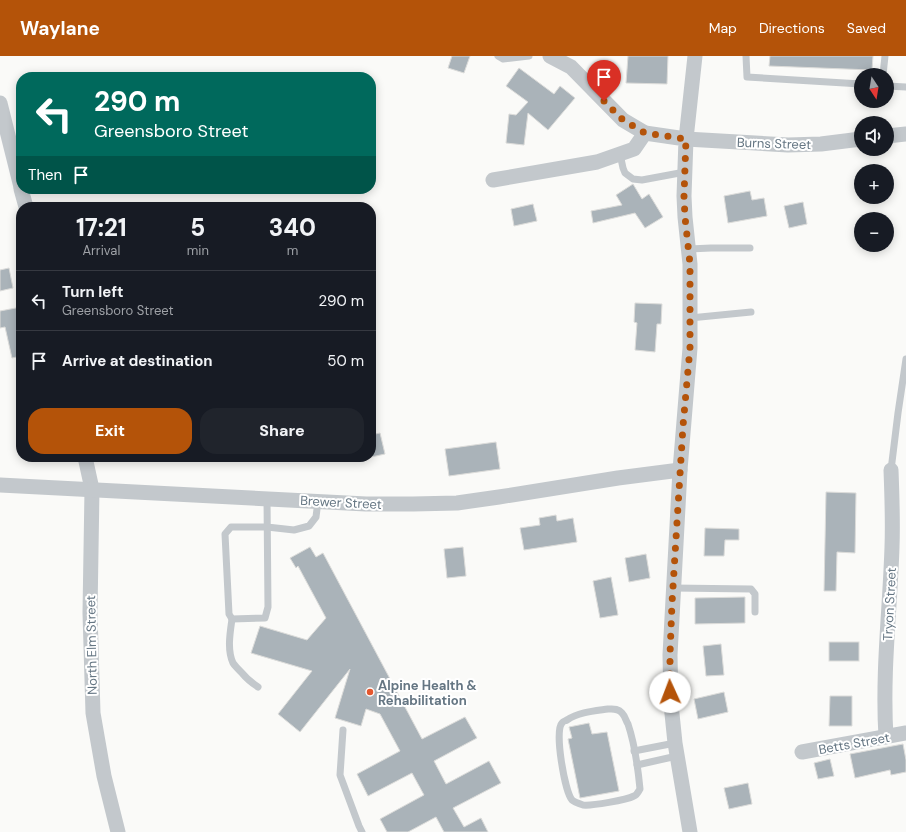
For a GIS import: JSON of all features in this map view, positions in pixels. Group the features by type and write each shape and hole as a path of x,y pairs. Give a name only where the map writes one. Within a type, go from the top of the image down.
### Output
{"street":[{"path":"493,180 597,162 634,149 645,133 623,120 571,67 550,56"},
{"path":"690,832 676,750 671,704 670,654 680,470 690,348 690,264 684,196 686,139 695,56"},
{"path":"0,103 16,168"},
{"name":"Burns Street","path":"645,133 686,139 788,145 821,144 854,140"},
{"path":"894,135 906,134"},
{"name":"North Elm Street","path":"86,462 92,489 90,613 93,713 104,776 118,832"},
{"name":"Brewer Street","path":"0,485 366,504 413,504 457,503 680,470"},
{"name":"Tryon Street","path":"886,737 884,713 892,547 899,513 891,470"},
{"name":"Betts Street","path":"802,752 906,733"}],"lane":[{"path":"498,56 503,59 529,56"},
{"path":"746,56 747,77 854,84"},
{"path":"884,68 885,56"},
{"path":"894,86 906,87"},
{"path":"620,154 625,173 633,179 642,180 685,172"},
{"path":"689,249 750,248"},
{"path":"690,318 752,312"},
{"path":"891,470 906,359"},
{"path":"232,619 265,618 268,607 267,498"},
{"path":"258,687 246,678 233,663 230,650 229,635 232,619 229,614 225,534 231,527 267,527 294,530 309,526 316,517 318,501"},
{"path":"673,588 751,589 755,594 755,612"},
{"path":"617,709 623,713 631,733 637,765 640,790 636,795 625,800 584,805 573,800 568,792 559,747 559,729 561,723 571,717 587,712 617,709"},
{"path":"343,730 340,775 362,832"},
{"path":"634,751 676,750"},
{"path":"637,765 676,750"}],"building":[{"path":"452,56 470,56 464,73 448,68"},
{"path":"628,56 668,56 667,84 626,83"},
{"path":"770,56 873,56 872,68 854,68 854,69 769,66"},
{"path":"519,68 554,94 560,86 575,98 548,130 528,113 524,145 506,143 509,114 516,115 528,102 506,86"},
{"path":"633,184 642,199 649,194 663,217 645,228 635,213 593,223 591,211 622,205 616,195"},
{"path":"750,191 752,200 764,198 767,216 728,223 724,196"},
{"path":"803,202 807,224 789,228 784,206"},
{"path":"533,204 537,221 514,226 511,209"},
{"path":"9,268 13,288 0,291 0,270"},
{"path":"635,303 662,304 661,324 657,324 655,352 635,350 637,323 634,322"},
{"path":"16,308 16,357 12,358 5,327 0,328 0,311"},
{"path":"380,433 385,454 376,456 376,434"},
{"path":"496,442 500,469 449,476 445,449"},
{"path":"826,492 856,493 855,553 837,552 836,591 824,591"},
{"path":"556,515 557,521 573,518 577,542 524,550 520,528 540,525 539,518"},
{"path":"705,528 739,529 739,540 725,540 724,556 704,556"},
{"name":"Alpine Health & Rehabilitation","path":"310,547 316,557 323,553 422,739 465,717 477,738 434,761 446,784 489,761 501,783 453,808 464,827 481,818 488,832 444,832 436,817 408,832 387,832 380,819 424,795 412,773 368,796 357,774 400,751 380,714 366,709 361,726 335,718 350,669 300,732 278,714 312,671 251,653 260,626 307,640 326,618 298,566 296,568 290,558"},
{"path":"463,547 466,576 447,578 444,549"},
{"path":"646,554 650,578 629,582 625,558"},
{"path":"611,577 618,615 600,618 593,581"},
{"path":"745,597 745,623 695,624 695,598"},
{"path":"829,642 859,642 859,661 829,661"},
{"path":"721,644 724,675 706,676 703,646"},
{"path":"724,692 728,712 698,719 694,699"},
{"path":"830,696 852,696 852,726 829,726"},
{"path":"589,723 592,734 607,732 619,791 580,798 568,739 572,738 569,727"},
{"path":"903,744 906,760 906,772 891,775 890,770 855,778 850,754"},
{"path":"830,759 834,776 818,779 814,763"},
{"path":"748,783 752,804 729,809 724,788"}],"place":[{"name":"Alpine Health & Rehabilitation","path":"370,692"}],"route":[{"path":"604,101 623,120 645,133 686,139 684,196 690,264 690,348 683,426 672,603 670,692"}]}
